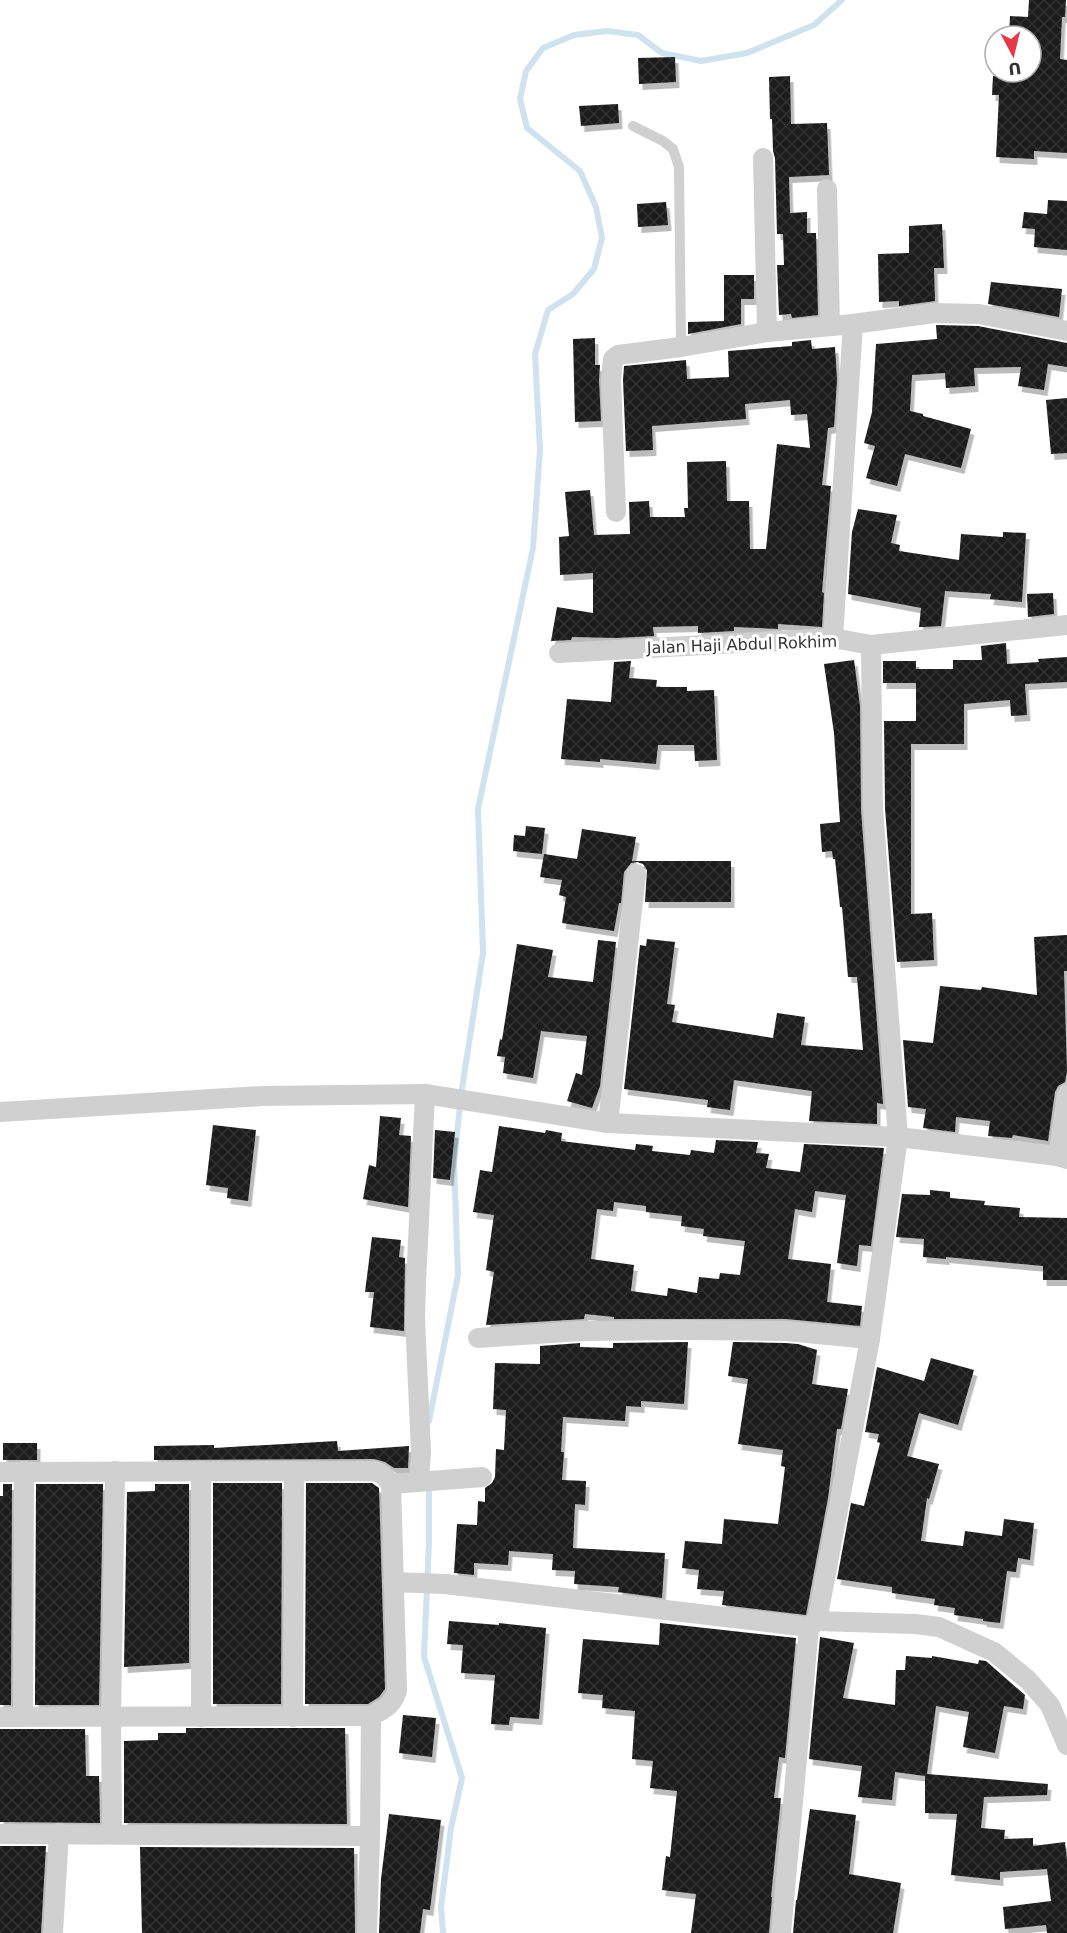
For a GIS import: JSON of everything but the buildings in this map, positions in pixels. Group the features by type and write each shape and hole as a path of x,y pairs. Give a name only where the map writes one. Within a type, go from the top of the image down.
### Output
{"street":[{"path":"763,158 767,332"},
{"path":"827,189 830,326"},
{"path":"616,512 610,380 613,359 629,353 681,347 767,332 934,313 979,314 1067,331"},
{"path":"833,638 853,324"},
{"name":"Jalan Haji Abdul Rokhim","path":"559,653 833,638 871,645 1067,625"},
{"path":"781,1933 813,1624 870,1339 898,1137 873,809 871,645"},
{"path":"608,1123 636,874"},
{"path":"424,1094 415,1318 421,1452 427,1481"},
{"path":"0,1112 262,1096 424,1094 608,1123 898,1137 1062,1158 1067,1094"},
{"path":"478,1338 580,1331 686,1330 786,1331 870,1339"},
{"path":"22,1717 24,1471"},
{"path":"112,1834 111,1717 115,1471"},
{"path":"201,1471 201,1717"},
{"path":"293,1717 294,1471"},
{"path":"0,1472 374,1471 381,1473 391,1484 397,1691 389,1707 370,1716 0,1718"},
{"path":"391,1484 482,1478"},
{"path":"393,1582 445,1584 813,1624 915,1624 939,1627 994,1652 1028,1680 1050,1705 1067,1745"},
{"path":"366,1933 370,1836 370,1716"},
{"path":"53,1933 59,1833"},
{"path":"0,1834 370,1836"}],"lane":[{"path":"633,126 674,149 678,167 681,347"}],"waterway":[{"path":"429,1421 458,1275 454,1163 461,1095 483,953 478,809 533,548 540,450 535,354 548,310 573,294 594,269 602,238 596,207 580,171 527,128 520,99 526,71 543,48 574,35 607,31 638,35 662,53 701,61 747,53 814,25 842,0"},
{"path":"429,1485 424,1657 462,1778 451,1828 441,1907 443,1933"}]}
